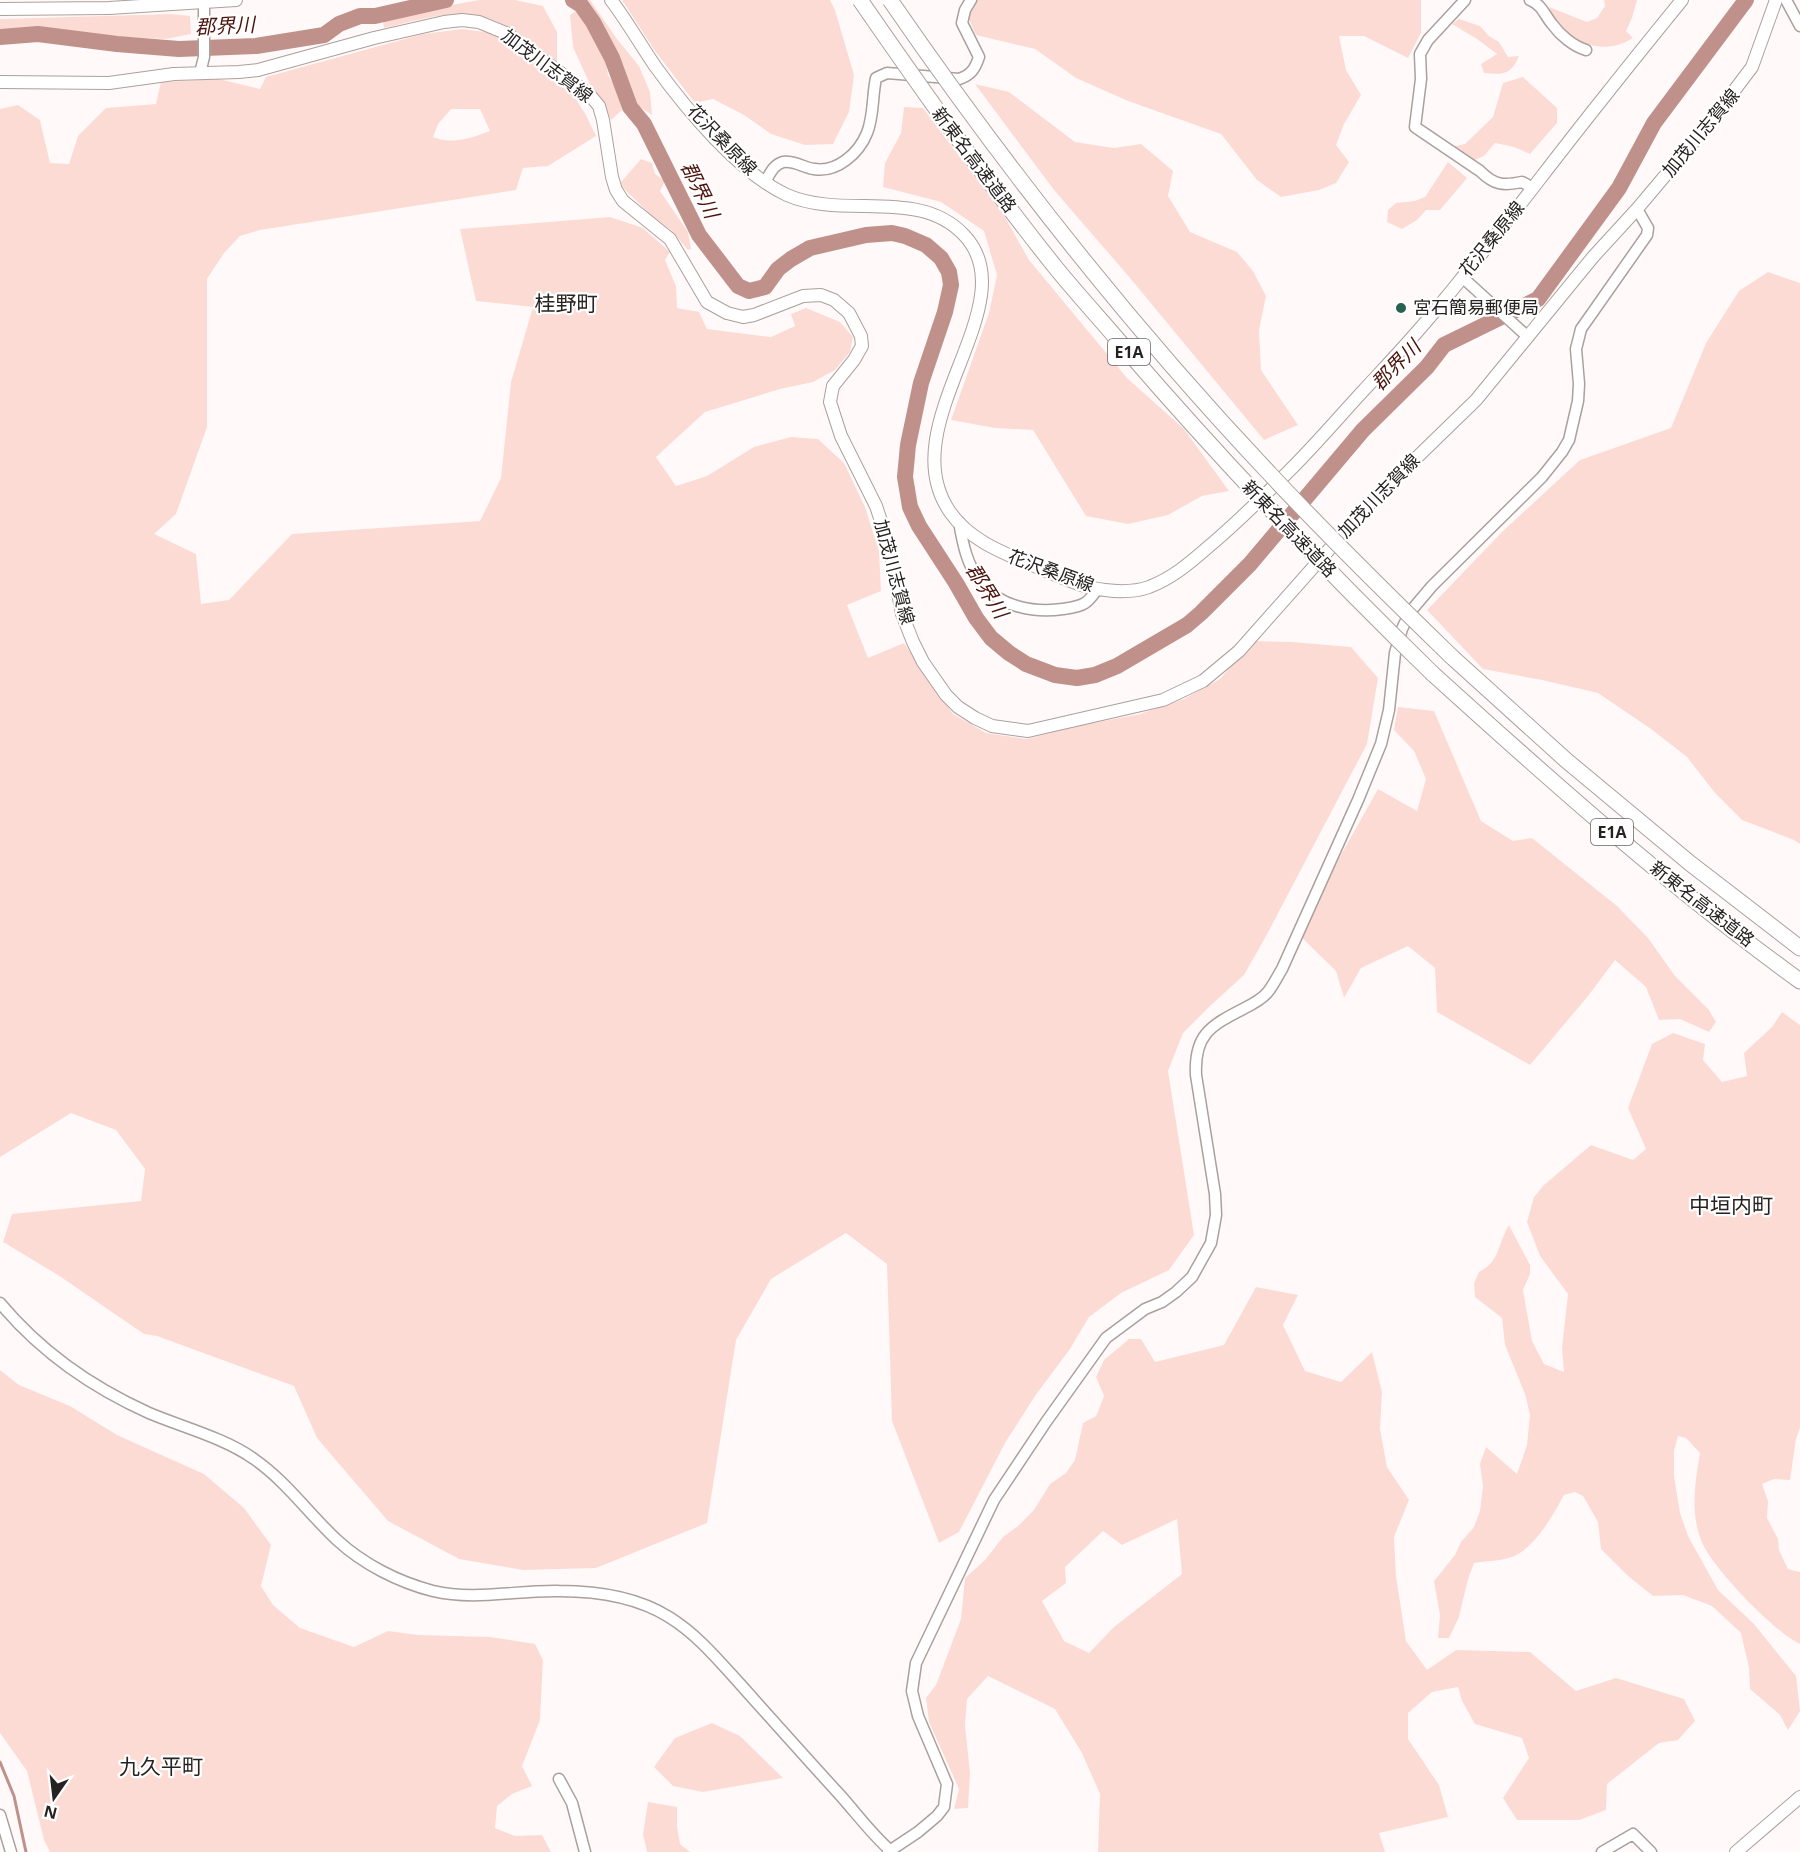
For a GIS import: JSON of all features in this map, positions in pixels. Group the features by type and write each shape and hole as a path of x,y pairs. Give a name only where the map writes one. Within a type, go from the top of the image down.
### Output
{"highway":[{"name":"新東名高速道路","path":"860,0 925,94 1056,268 1251,491 1433,674 1547,777 1664,876 1800,981"},
{"name":"新東名高速道路","path":"890,0 1007,162 1078,252 1184,380 1359,567 1452,657 1567,761 1691,864 1800,948"}],"main road":[{"path":"0,9 204,5 236,0"},
{"name":"花沢桑原線","path":"611,0 656,67 704,126 739,162 765,182 787,195 826,205 914,208 947,221 965,236 975,250 982,285 970,338 944,407 933,452 934,476 938,490 950,513 973,536 999,552 1073,582 1098,589 1129,591 1142,590 1180,572 1254,506 1314,446 1466,280 1533,188 1682,0"},
{"name":"加茂川志賀線","path":"0,82 109,83 174,74 258,70 374,38 462,20 486,24 508,34 589,94 599,106 616,190 623,201 670,239 707,302 727,313 743,317 803,296 821,295 834,300 849,314 861,336 862,346 833,386 830,402 841,436 876,506 889,545 902,614 923,662 946,695 958,707 975,718 1004,729 1028,731 1146,705 1203,681 1239,651 1373,500 1476,400 1523,333 1637,209 1712,120 1752,67 1776,0"},
{"path":"1736,1852 1800,1797"}],"street":[{"path":"765,182 774,167 782,162 790,162 815,170 825,170 843,163 862,143 868,132 876,78 887,73 959,79 968,76 976,67 979,57 962,23 965,10 971,0"},
{"path":"1465,0 1428,40 1420,54 1421,79 1415,127 1480,171 1488,179 1506,186 1521,182 1533,188"},
{"path":"1530,0 1538,3 1552,25 1565,38 1576,47 1586,50"},
{"path":"1786,0 1800,26"},
{"path":"200,74 204,57 204,5"},
{"path":"0,1303 15,1321 50,1353 86,1380 149,1413 253,1458 337,1540 379,1570 433,1591 483,1596 557,1590 589,1592 620,1597 668,1617 709,1650 890,1852 937,1816 944,1807 946,1796 947,1784 918,1716 912,1691 916,1663 928,1635 994,1500 1106,1338 1145,1309 1162,1302 1176,1292 1192,1277 1211,1243 1216,1215 1215,1194 1196,1075 1195,1058 1200,1039 1211,1026 1253,1004 1266,994 1282,969 1381,744 1389,710 1395,653 1402,628 1410,612 1432,586 1542,477 1567,444 1578,401 1576,349 1581,329 1647,235 1648,228 1637,209"},
{"path":"1466,280 1523,333"},
{"path":"959,522 964,551 969,563 981,583 994,596 1035,610 1046,611 1085,603 1098,589"},
{"path":"559,1779 572,1803 585,1852"},
{"path":"0,1815 11,1852"},
{"path":"1602,1852 1633,1834 1651,1852"}],"shaded area":[{"path":"479,0 515,0 543,6 557,32 557,62 511,30 482,16 454,14 384,28 383,22 402,14"},
{"path":"580,0 590,0 639,66 650,92 652,115 637,105 607,33"},
{"path":"622,0 830,0 854,75 849,112 833,144 805,145 771,134 744,115 713,99 695,103 655,51"},
{"path":"971,0 1421,0 1421,33 1408,58 1364,36 1339,36 1346,70 1361,95 1344,124 1336,145 1349,162 1336,183 1319,190 1281,197 1257,180 1221,134 1128,101 1076,78 1035,49 976,35 965,10"},
{"path":"1604,0 1637,0 1626,31 1633,38 1608,47 1584,43 1564,29 1549,7 1587,22 1597,18 1605,6"},
{"path":"576,11 604,49 608,75 615,86 622,110 611,120 604,102 592,89 573,47 570,15"},
{"path":"171,14 190,16 191,34 166,39 0,31 0,19"},
{"path":"1459,19 1480,26 1489,36 1499,42 1508,57 1519,56 1513,67 1501,74 1484,73 1481,64 1497,54 1452,24"},
{"path":"462,29 493,33 568,87 596,136 548,166 523,168 516,190 260,230 240,236 224,253 207,279 207,427 176,514 154,534 196,554 201,604 229,600 292,534 480,521 501,478 511,382 533,307 476,301 460,229 610,217 643,228 670,252 665,260 676,286 677,308 699,312 707,329 771,337 795,326 791,314 806,308 840,322 853,337 850,352 835,370 813,382 780,389 705,412 656,457 676,486 707,476 754,447 791,437 818,439 844,463 865,507 879,551 881,591 847,605 868,658 904,643 953,714 986,733 1027,739 1077,726 1140,714 1184,699 1220,679 1253,641 1351,647 1378,678 1367,744 1265,938 1244,975 1183,1033 1168,1071 1194,1235 1169,1270 1121,1293 1089,1317 1070,1349 1035,1396 1005,1443 959,1532 939,1543 892,1421 887,1264 846,1233 771,1279 736,1340 707,1523 596,1568 523,1570 459,1559 388,1521 317,1438 294,1386 157,1336 144,1334 58,1275 3,1242 12,1214 141,1201 145,1169 116,1130 71,1113 0,1157 0,109 18,105 40,120 50,163 69,164 78,136 106,108 156,104 161,82 219,79 260,89 266,77 423,34","holes":["451,109 480,109 490,131 454,140 433,137 438,124"]},
{"path":"1523,77 1557,108 1557,123 1530,154 1514,147 1495,143 1484,156 1470,162 1451,147 1465,144 1493,117 1503,83"},
{"path":"975,84 1009,92 1075,142 1114,148 1141,144 1173,171 1168,196 1190,232 1237,252 1253,271 1266,296 1259,330 1261,370 1298,425 1264,440 1054,190"},
{"path":"904,107 923,108 1005,217 1029,260 1127,378 1184,429 1229,491 1202,496 1168,515 1128,524 1086,516 1033,430 995,428 951,420 989,313 997,275 984,231 941,202 883,187 885,163 901,133"},
{"path":"641,159 652,163 655,174 665,181 660,191 688,232 691,249 688,250 671,230 653,217 622,187 621,182"},
{"path":"1448,162 1467,178 1440,210 1426,210 1417,220 1402,229 1387,222 1388,210 1396,203 1415,201 1425,197"},
{"path":"1768,272 1800,283 1800,844 1742,820 1715,793 1687,757 1598,693 1483,669 1427,610 1503,531 1580,460 1671,428 1706,343 1739,291"},
{"path":"1398,707 1434,711 1481,821 1513,841 1532,838 1617,906 1648,938 1675,976 1709,1010 1716,1022 1709,1032 1680,1019 1659,1020 1646,987 1615,960 1530,1065 1437,1012 1435,968 1408,946 1361,968 1344,998 1336,971 1297,933 1378,789 1417,811 1426,779 1414,751 1394,730"},
{"path":"1782,1012 1800,1025 1800,1428 1796,1439 1790,1480 1774,1479 1762,1484 1768,1501 1767,1518 1778,1539 1779,1550 1788,1569 1800,1572 1800,1644 1775,1627 1744,1598 1707,1551 1701,1540 1695,1508 1695,1486 1700,1453 1686,1438 1678,1436 1674,1451 1674,1476 1680,1513 1688,1536 1718,1590 1754,1624 1796,1676 1800,1711 1788,1730 1780,1715 1750,1689 1749,1668 1741,1633 1712,1606 1683,1595 1653,1596 1628,1576 1601,1549 1598,1522 1583,1496 1575,1492 1564,1495 1543,1530 1520,1553 1503,1559 1474,1563 1459,1617 1449,1638 1438,1638 1440,1615 1434,1581 1474,1527 1480,1511 1483,1486 1480,1464 1486,1447 1517,1474 1527,1445 1530,1415 1525,1394 1505,1345 1502,1318 1475,1297 1474,1283 1479,1272 1486,1268 1495,1257 1509,1225 1530,1265 1530,1274 1523,1290 1532,1341 1544,1364 1564,1372 1562,1348 1568,1294 1540,1256 1527,1222 1534,1197 1544,1185 1591,1145 1633,1160 1646,1149 1628,1108 1652,1044 1673,1033 1705,1044 1703,1060 1722,1082 1747,1076 1744,1053 1772,1027"},
{"path":"1256,1287 1298,1295 1283,1325 1305,1371 1341,1382 1372,1352 1382,1392 1380,1429 1387,1467 1409,1500 1394,1537 1396,1576 1406,1641 1427,1670 1456,1650 1530,1652 1576,1691 1616,1678 1684,1699 1695,1721 1678,1740 1659,1743 1607,1784 1606,1810 1579,1820 1517,1820 1503,1798 1529,1758 1522,1738 1475,1724 1462,1701 1458,1687 1432,1692 1408,1713 1408,1739 1439,1785 1448,1817 1379,1833 1385,1852 1098,1852 1100,1794 1082,1753 1055,1709 988,1676 967,1699 965,1725 970,1773 968,1808 954,1809 959,1789 929,1722 926,1698 936,1685 961,1619 965,1578 985,1560 1003,1537 1034,1510 1050,1484 1066,1473 1075,1460 1083,1423 1096,1416 1104,1396 1096,1377 1104,1360 1129,1339 1141,1339 1155,1362 1224,1345","holes":["1177,1519 1182,1574 1114,1627 1089,1653 1064,1641 1042,1601 1066,1583 1065,1567 1103,1531 1122,1545"]},
{"path":"0,1370 19,1385 70,1406 117,1435 204,1474 244,1508 271,1545 261,1586 273,1605 300,1628 354,1647 388,1631 418,1635 490,1637 535,1644 543,1660 540,1720 522,1766 532,1786 512,1794 497,1806 495,1828 515,1836 542,1835 551,1852 50,1852 44,1840 27,1771 0,1733"},
{"path":"712,1723 740,1736 783,1778 703,1792 673,1786 654,1767 675,1738"},
{"path":"648,1802 677,1807 680,1844 690,1852 647,1852 643,1834"}],"waterway":[{"name":"郡界川","path":"0,37 38,34 179,49 256,46 324,35 339,24 360,16 375,16 446,0"},
{"name":"郡界川","path":"573,0 581,5 593,22 612,58 630,107 644,124 699,235 738,286 749,291 765,287 778,269 810,248 866,235 892,233 905,236 926,245 941,258 949,272 951,285 945,312 921,383 908,445 905,477 910,507 919,526 976,618 991,638 1026,664 1055,675 1077,678 1095,675 1117,666 1187,625 1250,564 1363,430 1427,367 1444,345 1538,299 1619,188 1654,123 1746,0"},
{"path":"0,1762 14,1796 26,1852"}],"place":[{"name":"宮石簡易郵便局","path":"1401,308"}],"district":[{"name":"桂野町","path":"566,304"},
{"name":"中垣内町","path":"1731,1206"},
{"name":"九久平町","path":"161,1767"}]}
